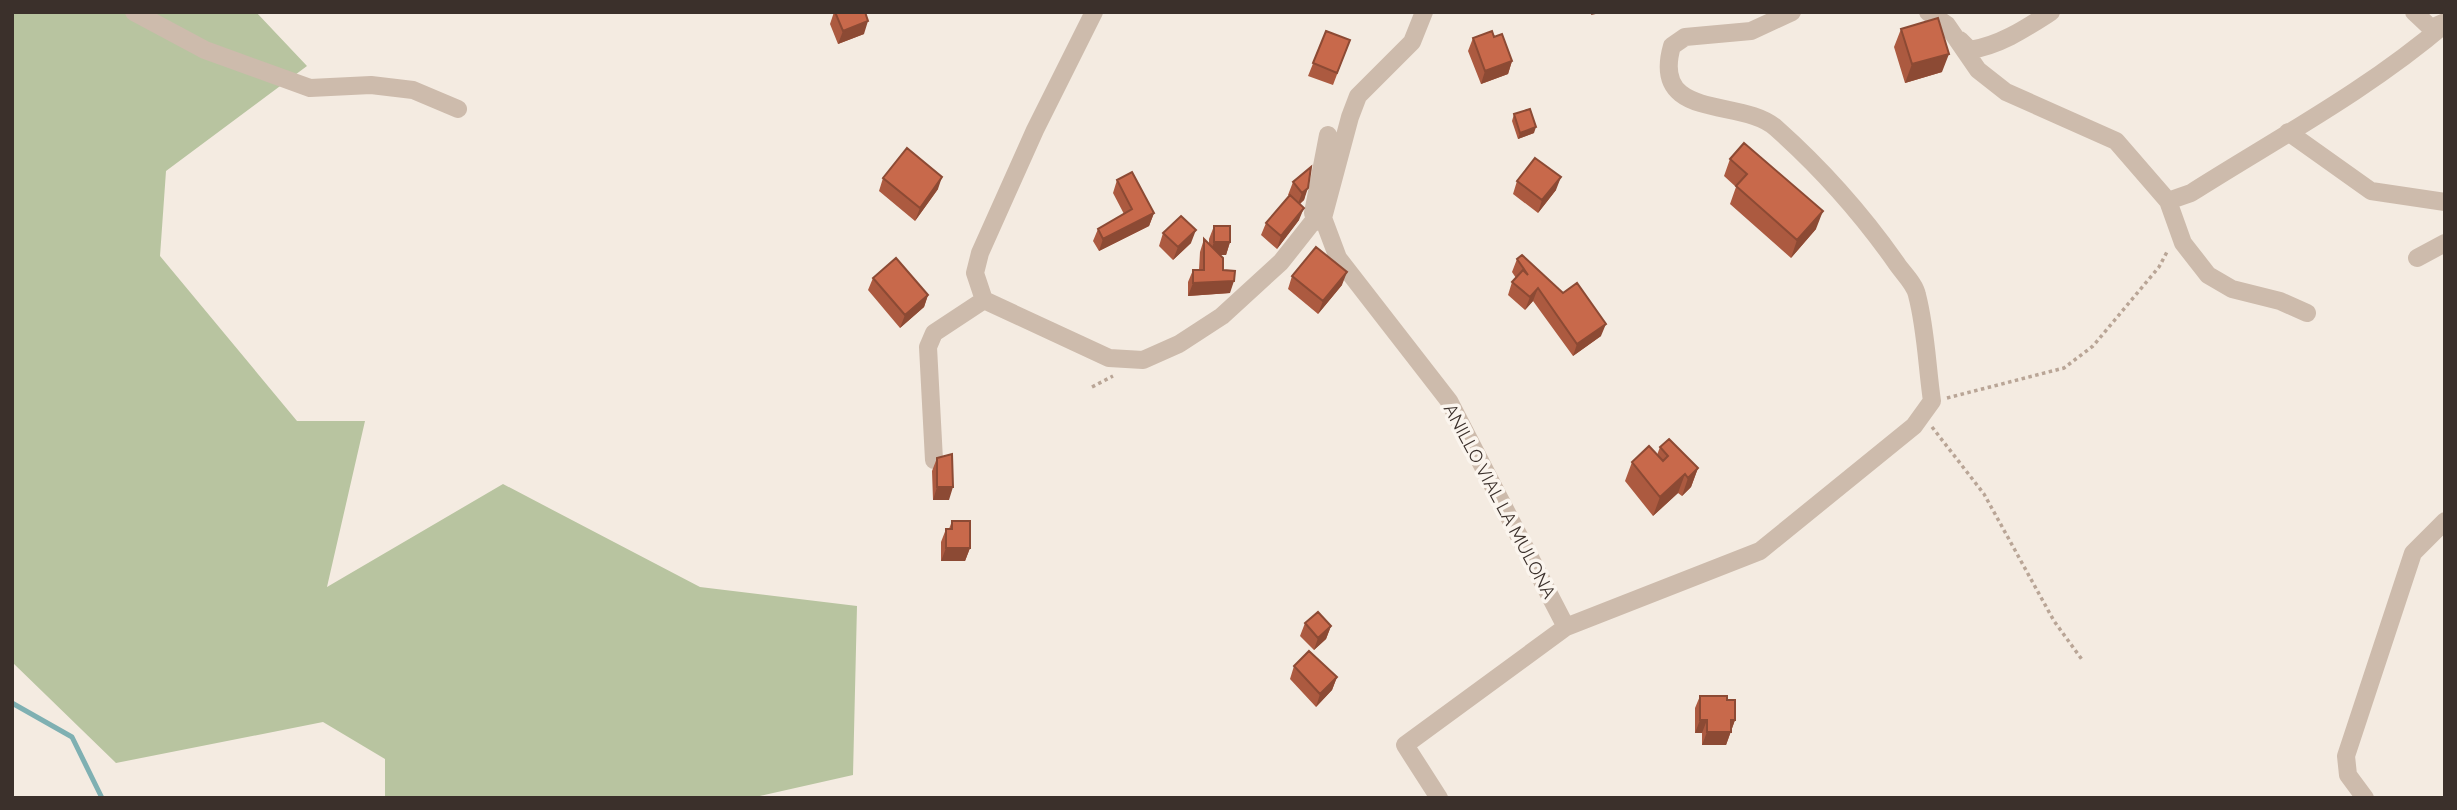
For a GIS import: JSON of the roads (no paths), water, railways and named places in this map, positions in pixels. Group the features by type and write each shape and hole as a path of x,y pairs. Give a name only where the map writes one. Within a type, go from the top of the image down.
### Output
{"street":[{"path":"134,12 205,50 310,88 371,85 413,90 458,109"},
{"path":"1094,12 1035,130 980,253 975,273 984,300 1109,358 1143,360 1179,344 1222,316 1281,262 1317,221 1359,96 1412,42 1424,12"},
{"path":"1439,798 1405,745 1566,626 1760,551 1914,426 1927,408 1917,293 1883,243 1834,184 1773,125 1754,115 1699,105 1671,81 1668,62 1672,46 1685,37 1751,31 1792,12"},
{"path":"1928,12 1947,24 1978,69 2006,92 2116,141 2168,201 2183,243 2208,275 2232,289 2280,301 2307,313"},
{"path":"1957,37 1970,50 1983,48 2012,36 2051,12"},
{"path":"2414,12 2431,28 2445,23"},
{"path":"2168,201 2191,193 2386,71 2445,23"},
{"path":"2288,132 2371,191 2445,202"},
{"path":"1317,221 1328,135"},
{"name":"ANILLO VIAL LA MULONA","path":"1317,221 1338,257 1449,401 1566,626"},
{"path":"2417,257 2445,243"},
{"path":"934,460 928,347 934,333 984,300"},
{"path":"2365,798 2347,775 2346,756 2413,553 2445,520"}],"waterway":[{"path":"12,703 72,737 102,798"}]}
